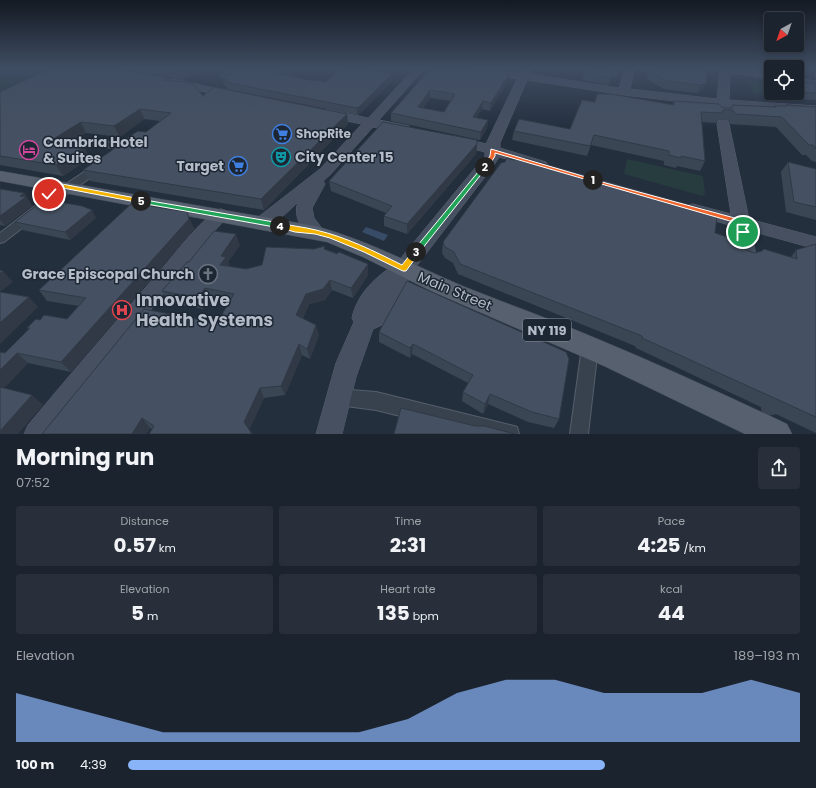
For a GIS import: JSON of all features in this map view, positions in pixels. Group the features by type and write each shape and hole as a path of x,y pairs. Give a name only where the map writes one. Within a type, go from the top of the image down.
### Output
{"main road":[{"path":"209,89 247,97"},
{"path":"263,222 325,172 371,122 398,89"},
{"path":"329,434 349,358 366,322 373,320 380,315 397,285 403,269 489,162 492,156 493,143 517,89"},
{"path":"610,89 723,114 816,110"},
{"path":"724,89 723,114 746,255"},
{"path":"316,111 419,132"},
{"path":"440,137 477,144 512,157 557,170"},
{"path":"315,232 306,222 303,215 304,204 325,172"},
{"name":"Main Street","path":"0,176 263,222 315,232 332,237 366,250 403,269 446,288 590,347 777,429"},
{"path":"676,204 816,243"},
{"path":"37,434 128,322 204,232 221,215"}],"street":[{"path":"0,230 43,198 66,187 118,153 124,146 118,144 107,145 111,148 108,153 66,187 52,199 0,239"},
{"path":"579,434 590,347"},
{"path":"338,397 376,401 510,434"}],"green space":[{"path":"752,89 764,89 764,95 752,93"},
{"path":"627,159 703,176 705,194 702,196 624,174"}],"water":[{"path":"366,227 388,235 384,241 362,232"}],"building":[{"path":"6,89 197,89 203,96 211,89 225,89 347,114 261,199 83,170 130,136 138,131 146,132 171,113 140,109 114,126 81,122 50,141 84,147 56,165 0,156 0,92"},
{"path":"262,89 377,89 357,108"},
{"path":"412,89 499,89 491,103 483,101 473,117 488,120 481,132 391,113","holes":["430,90 455,94 444,112 418,107"]},
{"path":"804,89 816,89 816,93 804,92"},
{"path":"597,94 611,94 674,105 674,101 719,104 723,108 732,108 733,105 776,107 774,106 787,106 786,105 816,107 816,149 813,145 809,145 782,117 735,114 733,110 723,110 721,113 701,112 705,161 681,156 681,158 669,155 669,151 594,135 590,146 514,131 519,119 570,129 582,100 595,102"},
{"path":"383,122 477,140 477,144 407,224 384,216 392,206 329,181"},
{"path":"507,158 514,160 524,158 707,210 717,216 715,233 743,242 746,250 754,253 764,249 797,259 796,250 816,244 816,417 642,338 642,336 460,264 454,252 445,247 443,242 501,163 505,162"},
{"path":"788,162 816,169 816,207 794,202"},
{"path":"0,189 24,193 20,196 26,197 0,216"},
{"path":"42,201 52,203 54,201 82,206 92,210 65,232 15,222"},
{"path":"132,203 187,212 189,219 61,362 17,353 0,370 0,352 5,353 30,328 27,328 36,319 40,320 44,315 67,319 86,298 39,290"},
{"path":"214,231 236,234 221,256 226,257 220,265 246,269 262,265 266,247 314,249 325,246 324,249 337,254 339,252 368,264 351,288 330,280 323,289 306,294 296,315 316,325 307,349 299,344 281,386 260,388 244,422 252,434 149,434 154,426 142,418 132,434 42,434 144,309 217,323 234,294 205,288 198,298 162,291 187,262 189,262"},
{"path":"407,281 566,352 569,359 559,419 532,412 490,394 485,404 463,392 473,375 413,344 410,348 379,332"},
{"path":"0,292 29,297 0,323"},
{"path":"0,387 32,395 0,431"},
{"path":"401,408 475,426 484,426 515,434 394,434"}],"tunnel":[{"path":"770,391 775,418"}],"place":[{"name":"ShopRite","path":"282,134"},
{"name":"Cambria Hotel & Suites","path":"29,150"},
{"name":"City Center 15","path":"281,157"},
{"name":"Target","path":"238,166"},
{"name":"Grace Episcopal Church","path":"208,274"},
{"name":"Innovative Health Systems","path":"122,310"}],"route":[{"path":"49,194 62,186 315,232 366,250 403,269 489,162 493,150 512,157 740,222 743,232"}]}
